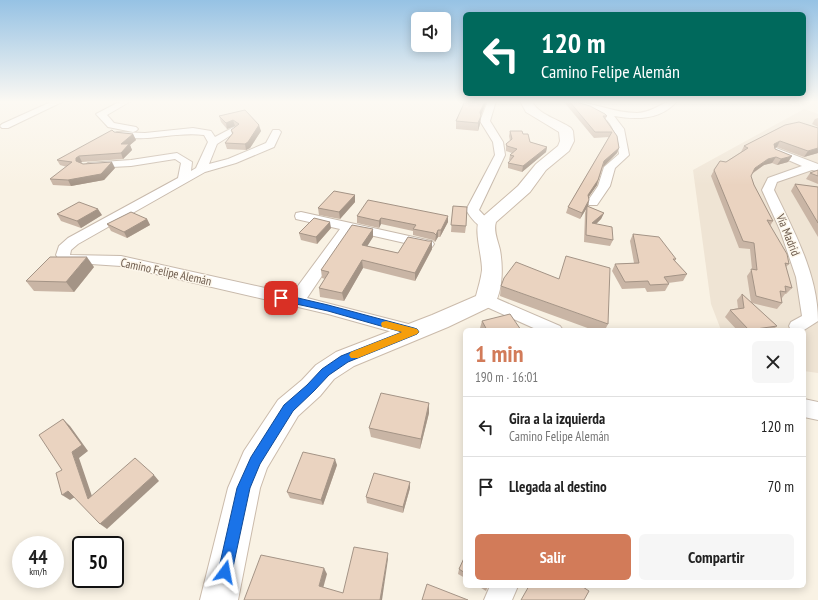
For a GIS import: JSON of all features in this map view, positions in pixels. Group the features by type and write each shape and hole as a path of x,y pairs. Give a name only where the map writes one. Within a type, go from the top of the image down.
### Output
{"main road":[{"path":"219,600 244,488 255,461 288,408 325,372 345,359 414,332 486,300 492,272 490,249 485,228 488,220 524,189 541,167 564,148 567,142 566,131 564,129"}],"street":[{"path":"134,129 163,134"},
{"path":"486,225 472,210 500,155 498,142 490,129"},
{"path":"593,202 604,186 610,167 624,155 619,129"},
{"path":"201,170 212,142 234,130"},
{"path":"121,134 145,136 193,131 207,133 212,142"},
{"name":"Camino Felipe Alemán","path":"276,132 270,145 232,161 201,170 73,241 64,250 63,255 66,259 120,261 296,301 414,332"},
{"path":"149,150 170,151 187,162 183,181"},
{"path":"776,151 815,167"},
{"path":"86,165 131,163 177,156"},
{"name":"Vía Madrid","path":"798,326 811,319 804,277 787,230 768,190 772,180 815,167"},
{"path":"301,216 428,244"},
{"path":"296,301 348,227"},
{"path":"486,300 549,328"},
{"path":"806,408 818,411"},
{"path":"497,600 504,588"}],"shaded area":[{"path":"768,129 818,129 818,373 806,371 806,328 720,328 711,304 693,170"}],"building":[{"path":"256,129 245,144 225,143 233,133 231,130"},
{"path":"592,129 612,129 617,136 619,148 604,161 598,180 588,195 589,200 582,213 568,207 612,132 595,132"},
{"path":"777,129 818,129 818,148 808,151 780,141 774,144 775,149 792,156 781,159 776,157 768,159 755,168 751,176 754,185 773,221 767,220 787,254 789,264 785,263 792,288 785,286 786,292 780,291 782,303 756,296 751,269 757,270 754,243 743,241 714,170 720,161 726,162 748,148 744,146"},
{"path":"112,130 114,132 133,134 121,144 129,144 121,153 79,156 76,158 76,161 83,164 112,162 101,174 68,180 50,179 72,162 57,160"},
{"path":"510,131 522,131 523,134 528,134 530,142 547,147 523,166 508,163 514,156 510,155 517,149 507,146 506,144 512,139"},
{"path":"818,170 818,176 810,173"},
{"path":"795,184 818,187 818,223"},
{"path":"334,191 355,195 339,212 318,208"},
{"path":"368,200 448,216 441,230 438,230 436,235 434,233 413,229 416,225 381,218 379,221 357,216"},
{"path":"79,202 98,209 77,221 57,214"},
{"path":"453,206 467,207 466,226 451,225"},
{"path":"587,206 604,213 592,223 612,227 613,240 586,235"},
{"path":"131,212 147,219 124,232 107,224"},
{"path":"314,218 330,222 316,237 299,233"},
{"path":"352,225 373,229 362,245 398,253 408,237 432,241 415,273 362,260 342,293 319,288 329,272 321,270"},
{"path":"633,234 659,237 676,259 673,259 687,274 664,277 669,284 650,285 648,281 625,282 615,264 639,263"},
{"path":"566,256 610,268 608,324 501,286 504,278 516,262 559,279"},
{"path":"50,257 87,257 66,282 26,281"},
{"path":"742,294 777,326 747,328 730,310 744,308"},
{"path":"510,314 520,328 486,328 482,321"},
{"path":"381,393 429,403 421,439 369,428"},
{"path":"63,419 82,445 72,452 88,499 135,458 154,475 100,524 68,491 62,495 56,473 62,470 39,435"},
{"path":"303,452 335,459 321,500 287,492"},
{"path":"374,473 410,482 403,507 366,497"},
{"path":"354,547 388,553 380,600 244,600 261,555 324,568 319,586 343,593"},
{"path":"463,560 463,572 459,569"},
{"path":"427,584 468,600 422,600"},
{"path":"528,588 584,588 589,591 584,600 521,600"}],"slow traffic":[{"path":"354,355 414,332 386,324"}],"route":[{"path":"225,572 244,488 255,461 288,408 325,372 345,359 414,332 328,308 281,298"}]}
